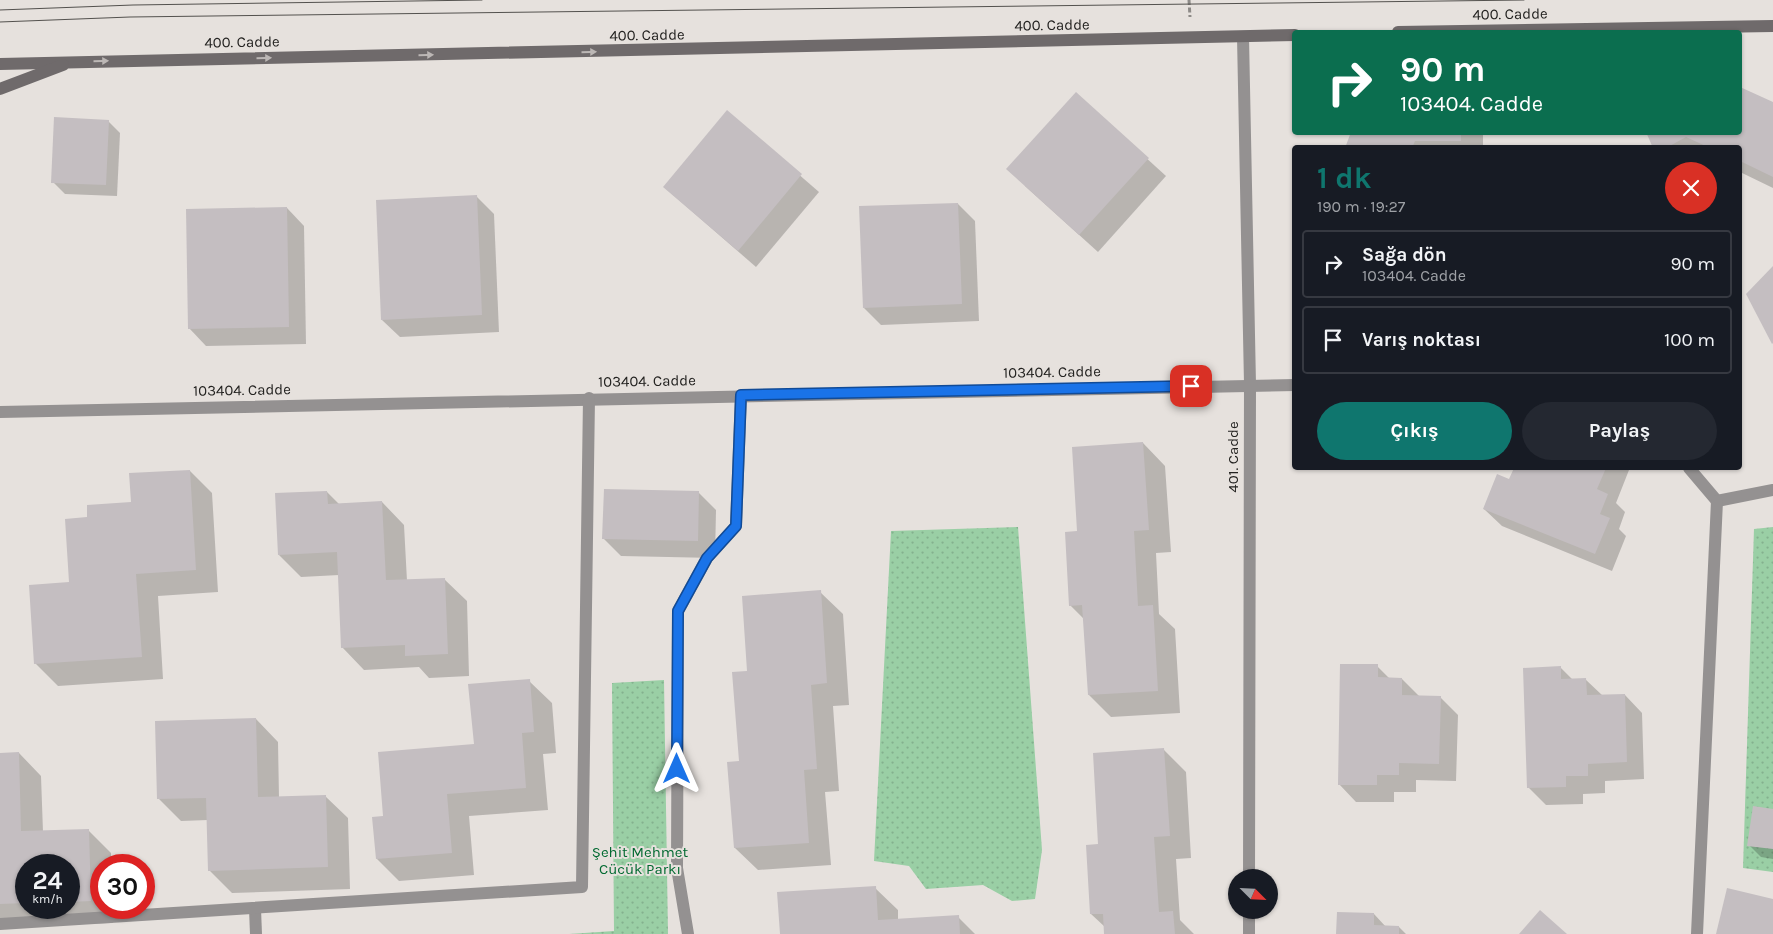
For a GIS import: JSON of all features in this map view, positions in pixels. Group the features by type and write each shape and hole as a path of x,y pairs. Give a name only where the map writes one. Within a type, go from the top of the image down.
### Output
{"main road":[{"name":"400. Cadde","path":"1523,30 1773,26"},
{"name":"400. Cadde","path":"0,64 1292,35"},
{"path":"0,89 72,62"}],"street":[{"name":"401. Cadde","path":"1243,37 1250,384 1249,869"},
{"name":"103404. Cadde","path":"0,412 1250,384 1292,385"},
{"path":"688,934 677,868 678,611 707,558 736,526 741,395"},
{"path":"0,924 582,887 589,398"},
{"path":"1691,470 1717,501 1697,934"},
{"path":"1717,501 1773,490"},
{"path":"255,909 256,934"},
{"path":"1249,919 1249,934"}],"green space":[{"path":"1018,527 1042,850 1035,899 1012,901 983,885 926,889 909,866 874,861 891,531"},
{"path":"1773,527 1773,872 1743,868 1754,529"},
{"name":"Şehit Mehmet Cücük Parkı","path":"664,680 668,934 569,934 614,931 612,683"}],"building":[{"path":"1742,88 1773,102 1773,177 1742,162 1742,145 1703,145 1686,137 1671,145 1652,145 1647,135 1742,135"},
{"path":"1076,92 1149,158 1079,235 1006,169"},
{"path":"727,110 802,174 738,251 663,187"},
{"path":"54,117 109,120 106,185 51,183"},
{"path":"1350,135 1461,135 1461,141 1415,141 1413,145 1346,145"},
{"path":"477,195 482,315 381,320 376,200"},
{"path":"958,203 962,304 863,308 859,206"},
{"path":"287,207 289,327 188,329 186,209"},
{"path":"1773,266 1773,343 1772,344 1746,294"},
{"path":"1143,442 1149,530 1134,531 1138,606 1153,605 1158,691 1088,695 1082,605 1069,606 1065,532 1077,531 1072,447"},
{"path":"190,470 196,570 136,574 142,657 34,664 29,585 69,582 65,519 87,517 87,505 131,502 129,473"},
{"path":"1513,470 1605,470 1597,489 1608,494 1600,514 1610,518 1595,554 1483,509 1497,474 1509,479"},
{"path":"604,489 699,491 698,541 602,539"},
{"path":"327,491 328,504 382,501 386,580 445,578 448,654 405,656 405,645 341,648 337,552 278,555 275,493"},
{"path":"821,590 827,683 811,685 817,769 804,770 809,843 734,848 727,762 739,761 732,672 747,671 742,596"},
{"path":"1340,664 1378,664 1378,677 1402,678 1402,695 1441,696 1439,764 1399,763 1399,775 1377,775 1377,785 1338,785"},
{"path":"1561,666 1561,679 1586,678 1587,695 1625,694 1627,762 1588,764 1588,776 1566,776 1566,787 1527,788 1523,668"},
{"path":"530,679 534,732 522,733 526,788 447,794 452,853 376,859 372,817 383,816 378,752 474,744 468,684"},
{"path":"256,718 258,797 326,795 328,867 208,871 206,798 157,799 155,721"},
{"path":"1164,748 1170,836 1154,837 1159,912 1173,911 1175,934 1104,934 1103,914 1090,914 1086,845 1098,844 1093,753"},
{"path":"19,752 21,831 89,829 90,901 80,902 80,854 15,854 15,903 0,904 0,753"},
{"path":"1753,806 1773,809 1773,849 1747,846"},
{"path":"876,886 878,920 959,915 960,934 780,934 777,892"},
{"path":"1727,888 1773,899 1773,934 1716,934"},
{"path":"1540,910 1567,934 1519,934"},
{"path":"1337,912 1374,913 1374,925 1399,926 1399,934 1336,934"}],"tram line":[{"path":"0,10 133,5 482,0"},
{"path":"0,22 130,17 1524,0"}],"route":[{"path":"677,769 678,611 707,558 736,526 741,395 1191,386"}]}
